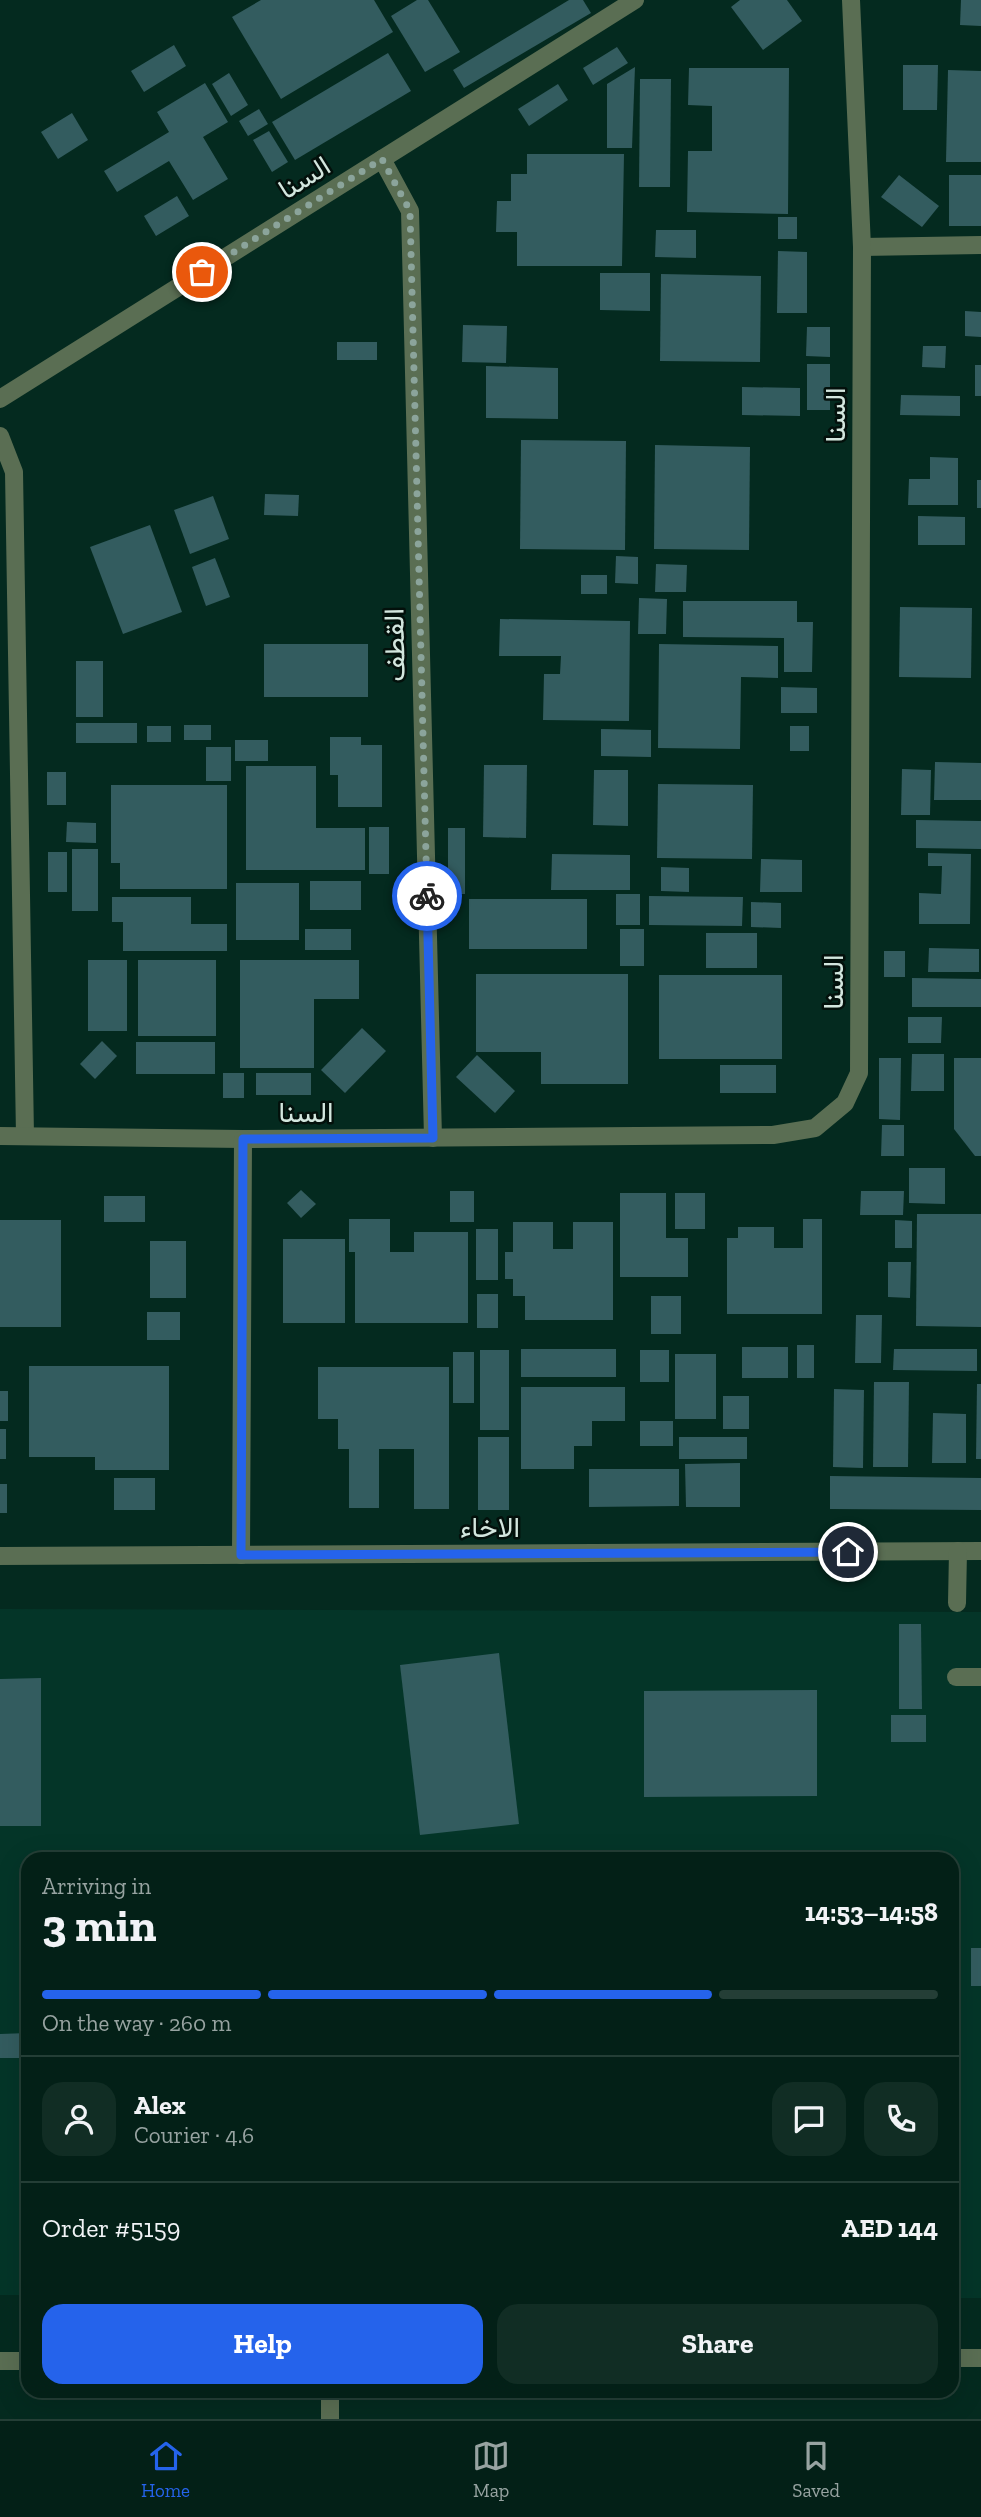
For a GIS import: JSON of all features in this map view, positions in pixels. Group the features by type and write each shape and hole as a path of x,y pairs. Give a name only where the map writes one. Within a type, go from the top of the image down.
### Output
{"street":[{"name":"السنا","path":"0,398 635,0"},
{"name":"السنا","path":"0,1136 243,1139 773,1135 815,1128 845,1103 859,1073 862,247 851,0"},
{"name":"القطف","path":"382,159 410,211 433,1138"},
{"path":"862,247 981,245"},
{"path":"0,436 14,472 25,1136"},
{"name":"السنا","path":"241,1555 243,1139"},
{"path":"957,1603 958,1551"},
{"name":"الاخاء","path":"0,1556 981,1551"},
{"path":"956,1677 981,1677"},
{"path":"959,2358 981,2358"},
{"path":"0,2361 21,2361"},
{"path":"330,2398 330,2419"}],"shaded area":[{"path":"0,1609 981,1612 981,2298 959,2298 959,1852 21,1852 21,2295 0,2295"}],"building":[{"path":"261,0 374,0 393,32 281,99 232,17"},
{"path":"417,0 428,0 460,52 425,72 391,16"},
{"path":"569,0 583,0 591,13 464,88 453,70"},
{"path":"740,0 787,0 802,21 763,50 731,7"},
{"path":"961,0 981,0 981,26 960,25"},
{"path":"174,45 186,66 144,92 131,71"},
{"path":"617,47 628,63 593,85 583,68"},
{"path":"388,53 411,91 295,160 272,122"},
{"path":"903,65 938,65 937,110 903,110"},
{"path":"635,67 632,148 607,148 607,84"},
{"path":"689,68 789,68 788,214 687,212 688,151 712,151 712,106 688,105"},
{"path":"948,70 981,71 981,162 946,162"},
{"path":"229,73 248,105 231,116 212,84"},
{"path":"640,79 671,79 670,187 639,187"},
{"path":"205,83 228,122 203,137 228,179 193,200 169,161 117,192 104,171 169,132 157,112"},
{"path":"558,84 568,100 529,126 518,109"},
{"path":"259,109 268,124 248,136 239,121"},
{"path":"72,113 88,140 58,159 41,132"},
{"path":"269,131 288,162 272,172 253,140"},
{"path":"527,154 624,154 622,266 517,266 517,232 496,232 497,201 511,201 511,174 527,174"},
{"path":"899,175 939,206 922,227 881,197"},
{"path":"949,175 981,175 981,226 949,226"},
{"path":"177,196 189,216 156,236 144,216"},
{"path":"778,217 797,217 797,239 778,239"},
{"path":"656,230 696,230 696,258 655,257"},
{"path":"778,251 807,252 807,313 777,313"},
{"path":"600,273 650,273 650,311 600,310"},
{"path":"661,274 761,276 760,362 660,361"},
{"path":"965,311 981,312 981,337 965,336"},
{"path":"463,325 507,326 506,363 462,362"},
{"path":"807,327 830,327 830,357 806,356"},
{"path":"337,342 377,342 377,360 337,360"},
{"path":"923,346 946,346 945,368 922,367"},
{"path":"807,364 830,364 830,410 807,410"},
{"path":"975,365 981,365 981,396 975,396"},
{"path":"486,366 558,368 558,419 486,418"},
{"path":"742,387 800,388 800,416 742,415"},
{"path":"901,395 960,396 960,416 900,415"},
{"path":"521,440 626,441 625,550 520,549"},
{"path":"655,445 750,447 749,550 654,549"},
{"path":"930,457 958,458 958,505 908,505 909,479 930,479"},
{"path":"977,480 981,480 981,508 977,508"},
{"path":"265,494 299,495 298,516 264,515"},
{"path":"213,496 229,539 190,554 174,510"},
{"path":"918,516 965,517 965,545 918,545"},
{"path":"150,525 182,612 123,634 90,547"},
{"path":"616,556 638,557 638,584 615,583"},
{"path":"215,558 230,597 206,606 192,567"},
{"path":"656,564 687,565 686,592 655,592"},
{"path":"581,575 607,575 607,594 581,594"},
{"path":"639,598 667,599 666,634 638,634"},
{"path":"683,601 797,601 797,622 813,622 812,672 784,672 784,638 683,637"},
{"path":"900,607 972,608 971,678 899,677"},
{"path":"500,619 630,621 629,721 543,720 544,674 560,674 561,656 499,656"},
{"path":"264,644 368,644 368,697 264,697"},
{"path":"659,644 778,646 778,678 741,677 740,749 658,748"},
{"path":"76,661 103,661 103,717 76,717"},
{"path":"781,687 817,688 817,713 781,713"},
{"path":"76,723 137,723 137,743 76,743"},
{"path":"184,725 211,725 211,740 184,740"},
{"path":"147,726 171,726 171,742 147,742"},
{"path":"790,726 809,726 809,751 790,751"},
{"path":"601,729 651,730 651,757 601,756"},
{"path":"330,737 361,737 361,745 382,745 382,807 338,807 338,775 330,775"},
{"path":"235,740 268,740 268,761 235,761"},
{"path":"206,747 231,747 231,781 206,781"},
{"path":"935,762 981,763 981,800 934,800"},
{"path":"484,765 527,765 526,838 483,837"},
{"path":"246,766 316,766 316,828 365,828 365,870 246,870"},
{"path":"902,769 931,770 930,815 901,815"},
{"path":"594,770 628,770 628,826 593,825"},
{"path":"47,772 66,772 66,805 47,805"},
{"path":"658,784 753,785 752,859 657,858"},
{"path":"111,785 227,785 227,889 120,889 120,863 111,863"},
{"path":"916,820 981,821 981,849 916,848"},
{"path":"67,822 96,823 96,843 66,842"},
{"path":"369,827 389,827 389,874 369,874"},
{"path":"448,828 465,828 465,894 448,894"},
{"path":"72,849 98,849 98,911 72,911"},
{"path":"48,852 67,852 67,892 48,892"},
{"path":"928,853 971,854 970,924 919,924 919,893 941,894 942,866 928,866"},
{"path":"552,854 630,855 630,890 551,890"},
{"path":"761,859 802,860 802,892 760,892"},
{"path":"661,867 689,868 689,892 661,891"},
{"path":"310,881 361,881 361,910 310,910"},
{"path":"236,883 299,883 299,940 236,940"},
{"path":"616,894 640,894 640,925 616,925"},
{"path":"649,896 743,897 742,926 649,925"},
{"path":"112,897 191,897 191,924 227,924 227,951 123,951 123,922 112,922"},
{"path":"469,899 587,899 587,949 469,949"},
{"path":"751,902 781,903 781,928 751,927"},
{"path":"305,929 351,929 351,950 305,950"},
{"path":"620,929 644,929 644,966 620,966"},
{"path":"706,933 757,933 757,968 706,968"},
{"path":"929,948 979,949 979,972 928,972"},
{"path":"884,951 905,951 905,977 884,977"},
{"path":"88,960 127,960 127,1031 88,1031"},
{"path":"138,960 216,960 216,1036 138,1036"},
{"path":"240,960 359,960 359,999 314,999 314,1068 240,1068"},
{"path":"476,974 628,974 628,1084 541,1084 541,1052 476,1052"},
{"path":"659,975 782,975 782,1059 659,1059"},
{"path":"912,978 981,979 981,1007 912,1007"},
{"path":"908,1017 942,1017 941,1043 908,1043"},
{"path":"362,1028 386,1051 345,1093 321,1070"},
{"path":"102,1041 117,1056 95,1079 80,1064"},
{"path":"136,1042 215,1042 215,1074 136,1074"},
{"path":"912,1054 944,1054 944,1091 911,1091"},
{"path":"477,1055 515,1091 495,1113 456,1077"},
{"path":"879,1058 901,1058 900,1120 879,1119"},
{"path":"954,1058 981,1058 981,1156 975,1156 954,1129"},
{"path":"720,1065 776,1065 776,1093 720,1093"},
{"path":"223,1073 244,1073 244,1098 223,1098"},
{"path":"256,1073 311,1073 311,1095 256,1095"},
{"path":"882,1125 904,1125 904,1156 881,1156"},
{"path":"909,1168 945,1168 945,1204 909,1203"},
{"path":"301,1190 316,1204 301,1218 287,1203"},
{"path":"450,1191 474,1191 474,1222 450,1222"},
{"path":"861,1191 904,1191 903,1215 860,1215"},
{"path":"620,1193 666,1193 666,1238 688,1238 688,1277 620,1277"},
{"path":"675,1193 705,1193 705,1229 675,1229"},
{"path":"104,1196 145,1196 145,1222 104,1222"},
{"path":"917,1214 981,1214 981,1327 916,1326"},
{"path":"349,1219 390,1219 390,1252 414,1252 414,1232 468,1232 468,1323 355,1323 355,1252 349,1252"},
{"path":"803,1219 822,1219 822,1314 727,1314 727,1238 738,1238 738,1227 774,1227 774,1248 803,1248"},
{"path":"0,1220 61,1220 61,1327 0,1327"},
{"path":"895,1220 912,1221 912,1248 895,1248"},
{"path":"513,1222 553,1222 553,1249 573,1249 573,1222 613,1222 613,1320 525,1320 525,1296 513,1296 513,1279 505,1279 505,1252 513,1252"},
{"path":"476,1229 498,1229 498,1280 476,1280"},
{"path":"283,1239 345,1239 345,1323 283,1323"},
{"path":"150,1241 186,1241 186,1298 150,1298"},
{"path":"888,1262 911,1262 910,1298 888,1297"},
{"path":"477,1294 498,1294 498,1328 477,1328"},
{"path":"651,1296 681,1296 681,1334 651,1334"},
{"path":"147,1312 180,1312 180,1340 147,1340"},
{"path":"856,1315 882,1315 881,1363 855,1363"},
{"path":"797,1345 814,1345 814,1378 797,1378"},
{"path":"742,1347 788,1347 788,1378 742,1378"},
{"path":"521,1349 616,1349 616,1377 521,1377"},
{"path":"894,1349 977,1349 977,1371 893,1370"},
{"path":"480,1350 509,1350 509,1430 480,1430"},
{"path":"640,1350 669,1350 669,1382 640,1382"},
{"path":"453,1352 474,1352 474,1403 453,1403"},
{"path":"675,1354 716,1354 716,1419 675,1419"},
{"path":"29,1366 169,1366 169,1470 95,1470 95,1457 29,1457"},
{"path":"318,1367 449,1367 449,1509 414,1509 414,1449 379,1449 379,1508 349,1508 349,1449 338,1449 338,1419 318,1419"},
{"path":"874,1382 909,1382 908,1467 873,1467"},
{"path":"977,1384 981,1384 981,1459 976,1459"},
{"path":"521,1387 625,1387 625,1421 592,1421 592,1446 574,1446 574,1469 521,1469"},
{"path":"834,1389 864,1390 863,1468 833,1467"},
{"path":"0,1391 8,1391 8,1421 0,1421"},
{"path":"723,1396 749,1396 749,1429 723,1429"},
{"path":"933,1413 966,1414 966,1463 932,1463"},
{"path":"640,1421 673,1421 673,1446 640,1446"},
{"path":"0,1429 6,1429 6,1459 0,1459"},
{"path":"478,1437 509,1437 509,1510 478,1510"},
{"path":"679,1437 747,1437 747,1459 679,1459"},
{"path":"740,1463 740,1507 686,1507 685,1464"},
{"path":"589,1469 679,1469 679,1506 589,1507"},
{"path":"830,1476 981,1478 981,1510 830,1509"},
{"path":"114,1478 155,1478 155,1510 114,1510"},
{"path":"0,1484 7,1484 7,1513 0,1513"},
{"path":"899,1624 921,1624 922,1709 899,1709"},
{"path":"499,1653 519,1824 420,1835 400,1665"},
{"path":"41,1678 41,1826 0,1826 0,1679"},
{"path":"817,1690 817,1796 644,1797 644,1691"},
{"path":"891,1715 926,1715 926,1742 891,1742"},
{"path":"971,1948 981,1948 981,1986 971,1986"},
{"path":"21,2033 21,2058 0,2058 0,2034"}],"way so far":[{"path":"202,272 382,159 410,211 427,896"}],"route":[{"path":"427,896 433,1138 243,1139 241,1555 848,1552"}]}
